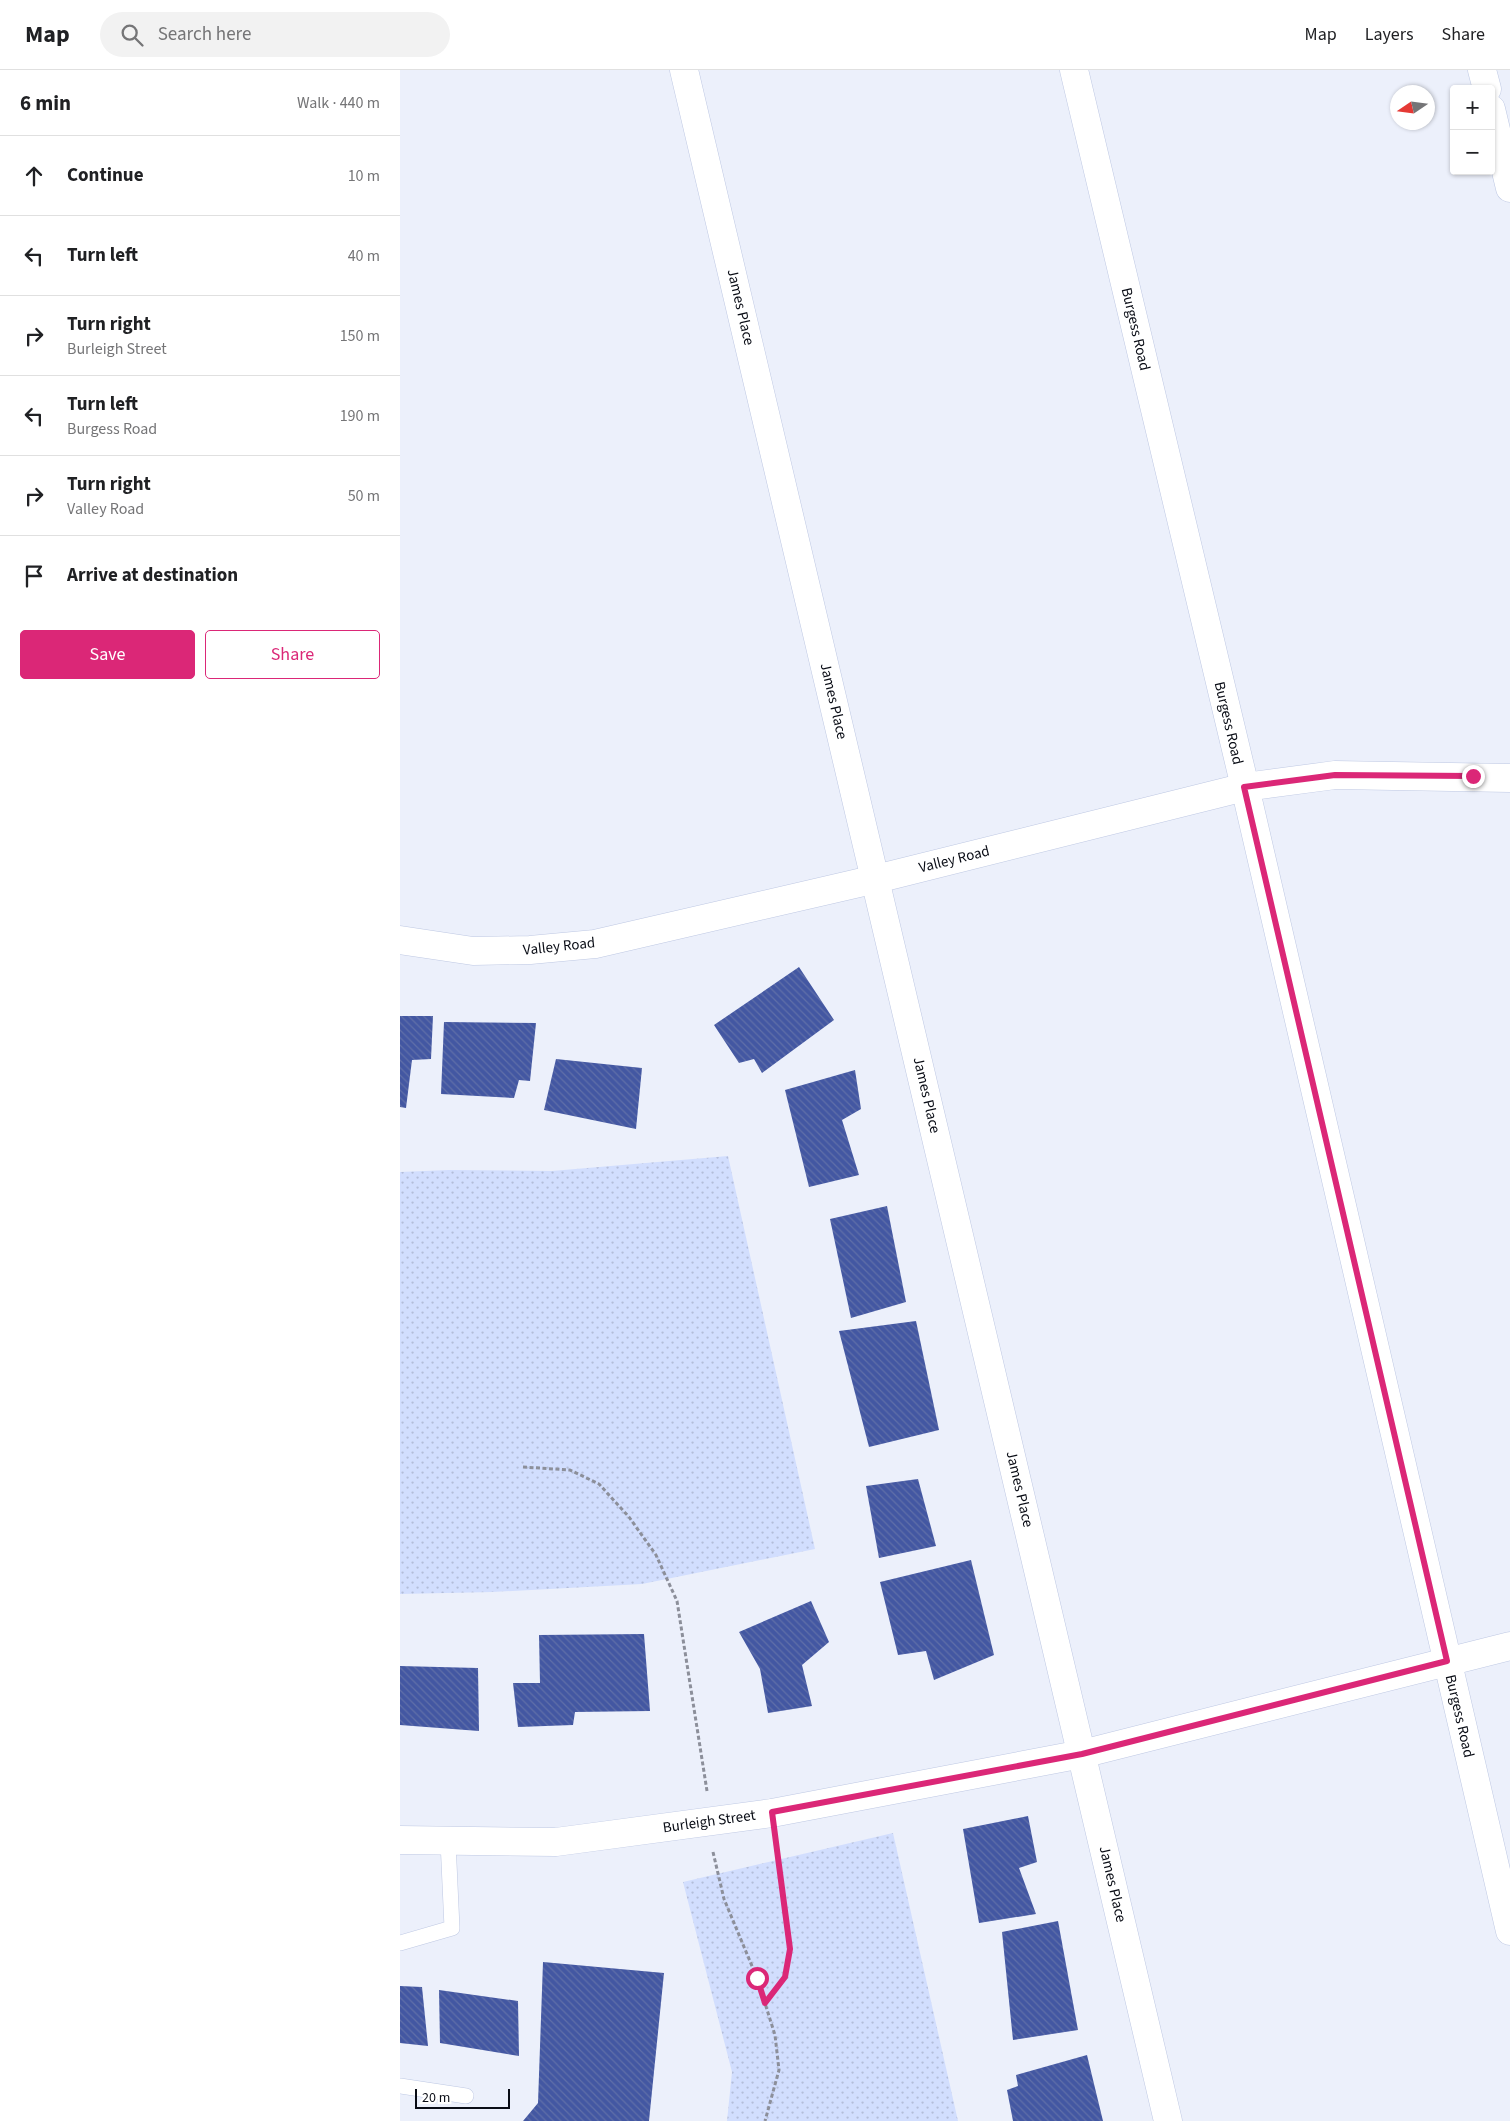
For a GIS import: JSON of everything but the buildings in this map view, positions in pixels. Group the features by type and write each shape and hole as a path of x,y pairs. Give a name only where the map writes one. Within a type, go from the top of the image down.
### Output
{"street":[{"name":"James Place","path":"684,70 1168,2121"},
{"name":"Burgess Road","path":"1074,70 1244,787 1510,1932"},
{"path":"1482,70 1485,85"},
{"path":"1495,126 1510,188"},
{"name":"Valley Road","path":"400,940 473,951 530,950 595,944 876,879 1244,787 1335,775 1510,778"},
{"name":"Burleigh Street","path":"400,1840 556,1842 772,1812 1082,1754 1510,1646"}],"lane":[{"path":"400,1943 452,1928 448,1841"},
{"path":"400,2086 466,2096"}],"path":[{"path":"522,1467 570,1470 599,1484 629,1517 656,1555 677,1601 707,1786"},
{"path":"765,2003 785,1977 790,1949 772,1812"},
{"path":"714,1857 724,1899 757,1978 775,2035 779,2070 765,2121"}],"shaded area":[{"path":"728,1156 815,1549 642,1584 492,1592 400,1594 400,1172 449,1170 552,1171"},
{"path":"893,1833 958,2121 727,2121 732,2072 683,1882"}],"route":[{"path":"757,1978 765,2003 785,1977 790,1949 772,1812 1082,1754 1447,1661 1244,787 1335,775 1473,776"}]}
